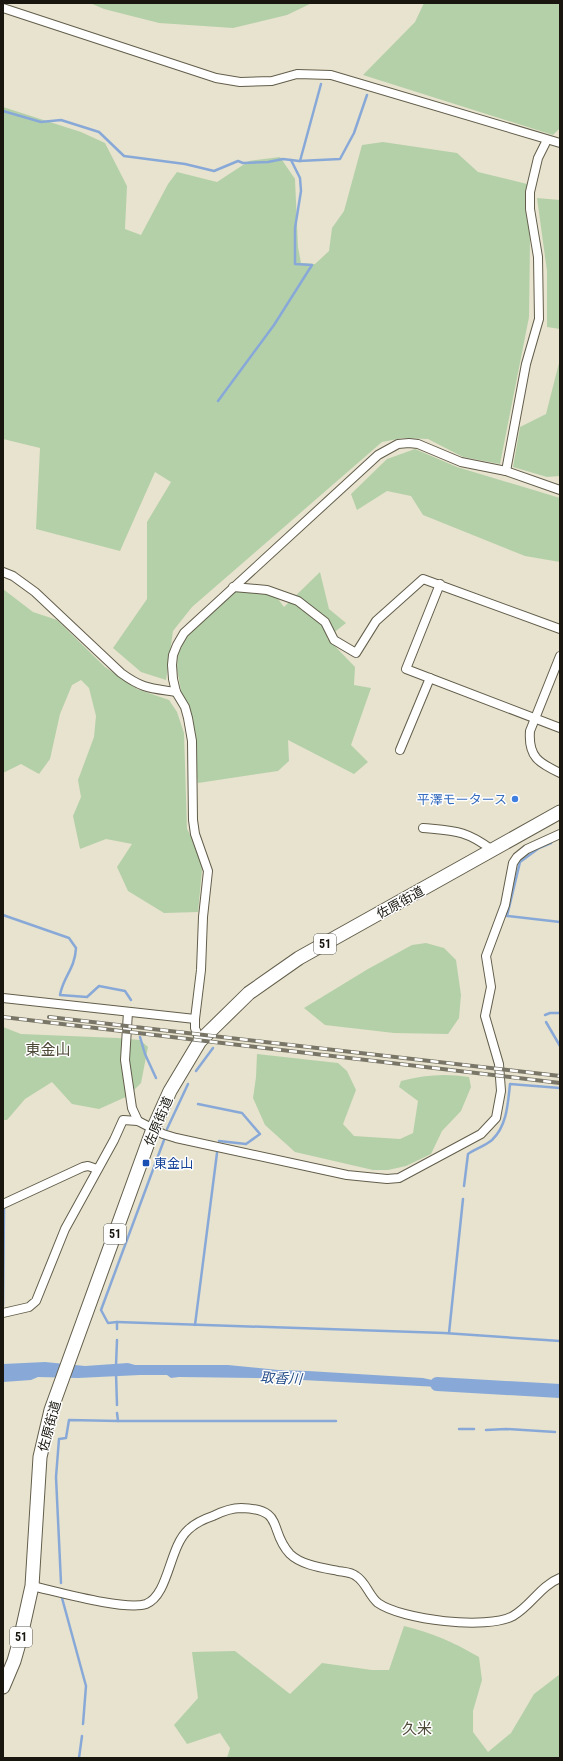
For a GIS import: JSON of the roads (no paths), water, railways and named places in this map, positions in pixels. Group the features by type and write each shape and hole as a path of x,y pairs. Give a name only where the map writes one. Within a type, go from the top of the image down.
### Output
{"highway":[{"name":"佐原街道","path":"3,1687 14,1661 32,1586 40,1457 53,1405 153,1129 170,1091 200,1041 249,993 299,958 560,812"}],"street":[{"path":"3,8 216,78 240,82 272,81 297,74 331,74 560,143"},
{"path":"506,471 526,364 539,319 538,257 530,209 530,192 538,158 547,140"},
{"path":"200,1041 195,1028 208,871 193,820 192,746 188,718 185,708 176,692 172,665 177,645 192,624 378,454 393,446 408,442 418,444 461,462 506,471 560,490"},
{"path":"3,572 13,576 35,592 121,673 148,688 176,692"},
{"path":"233,587 267,590 298,601 326,622 334,640 356,653 376,621 423,580 440,584 560,629"},
{"path":"440,584 406,669 560,728"},
{"path":"560,656 534,718 529,741 531,751 537,760 560,773"},
{"path":"400,750 430,678"},
{"path":"423,828 462,832 477,839 492,850"},
{"path":"3,1313 29,1307 36,1301 65,1229 123,1120 138,1121 176,1138 347,1175 387,1179 399,1178 481,1134 496,1118 501,1091 499,1064 485,1016 491,987 486,956 505,905 513,863 517,857 527,849 560,834"},
{"path":"3,998 196,1019"},
{"path":"128,1012 125,1060 132,1108 138,1121"},
{"path":"3,1204 83,1167 88,1166 97,1169"},
{"path":"32,1586 78,1597 126,1605 146,1604 153,1600 160,1591 173,1554 186,1531 201,1521 234,1508 264,1512 271,1516 282,1542 290,1554 297,1559 305,1563 349,1572 357,1576 377,1602 386,1608 419,1618 485,1624 504,1620 513,1616 546,1586 560,1578"}],"water":[{"path":"45,1362 85,1366 128,1363 135,1365 228,1365 278,1370 423,1378 455,1385 439,1387 263,1378 171,1378 167,1375 78,1378 38,1377 31,1380 3,1382 3,1364"}],"waterway":[{"path":"300,161 321,84"},
{"path":"3,111 41,122 61,120 99,132 124,156 185,164 214,171 238,161 243,163 268,162 283,159 299,161 340,159 354,133 367,95"},
{"path":"218,401 274,325 312,265 295,264 295,228 301,191 300,178 291,160"},
{"path":"551,843 539,848 520,862 507,916 560,922"},
{"path":"3,915 69,938 76,948 74,962 60,995 87,997 99,986 125,991 131,1000"},
{"path":"545,1015 550,1013 560,1013"},
{"path":"546,1022 560,1046"},
{"path":"140,1037 145,1054 156,1078"},
{"path":"196,1071 213,1048"},
{"path":"167,1129 188,1084"},
{"path":"464,1186 468,1154 492,1140 501,1128 506,1114 510,1084 560,1088"},
{"path":"198,1104 242,1113 260,1134 246,1144 219,1141"},
{"path":"117,1329 117,1322 108,1323 101,1310 164,1140"},
{"path":"195,1325 217,1153"},
{"path":"449,1333 463,1199"},
{"path":"3,1306 4,1208"},
{"path":"117,1322 444,1333 560,1341"},
{"path":"116,1366 117,1340"},
{"path":"116,1373 117,1405"},
{"name":"取香川","path":"437,1384 560,1391"},
{"path":"61,1583 56,1477 59,1439 66,1438 69,1420 118,1421 117,1413"},
{"path":"118,1421 336,1421"},
{"path":"459,1429 474,1429"},
{"path":"486,1430 506,1429 555,1432"},
{"path":"62,1598 86,1686 83,1724"},
{"path":"79,1758 82,1736"}],"railway":[{"path":"3,1017 560,1083"},
{"path":"49,1017 560,1076"}],"place":[{"name":"平澤モータース","path":"515,799"},
{"name":"東金山","path":"146,1163"}],"district":[{"name":"東金山","path":"48,1050"},
{"name":"久米","path":"417,1729"}]}
